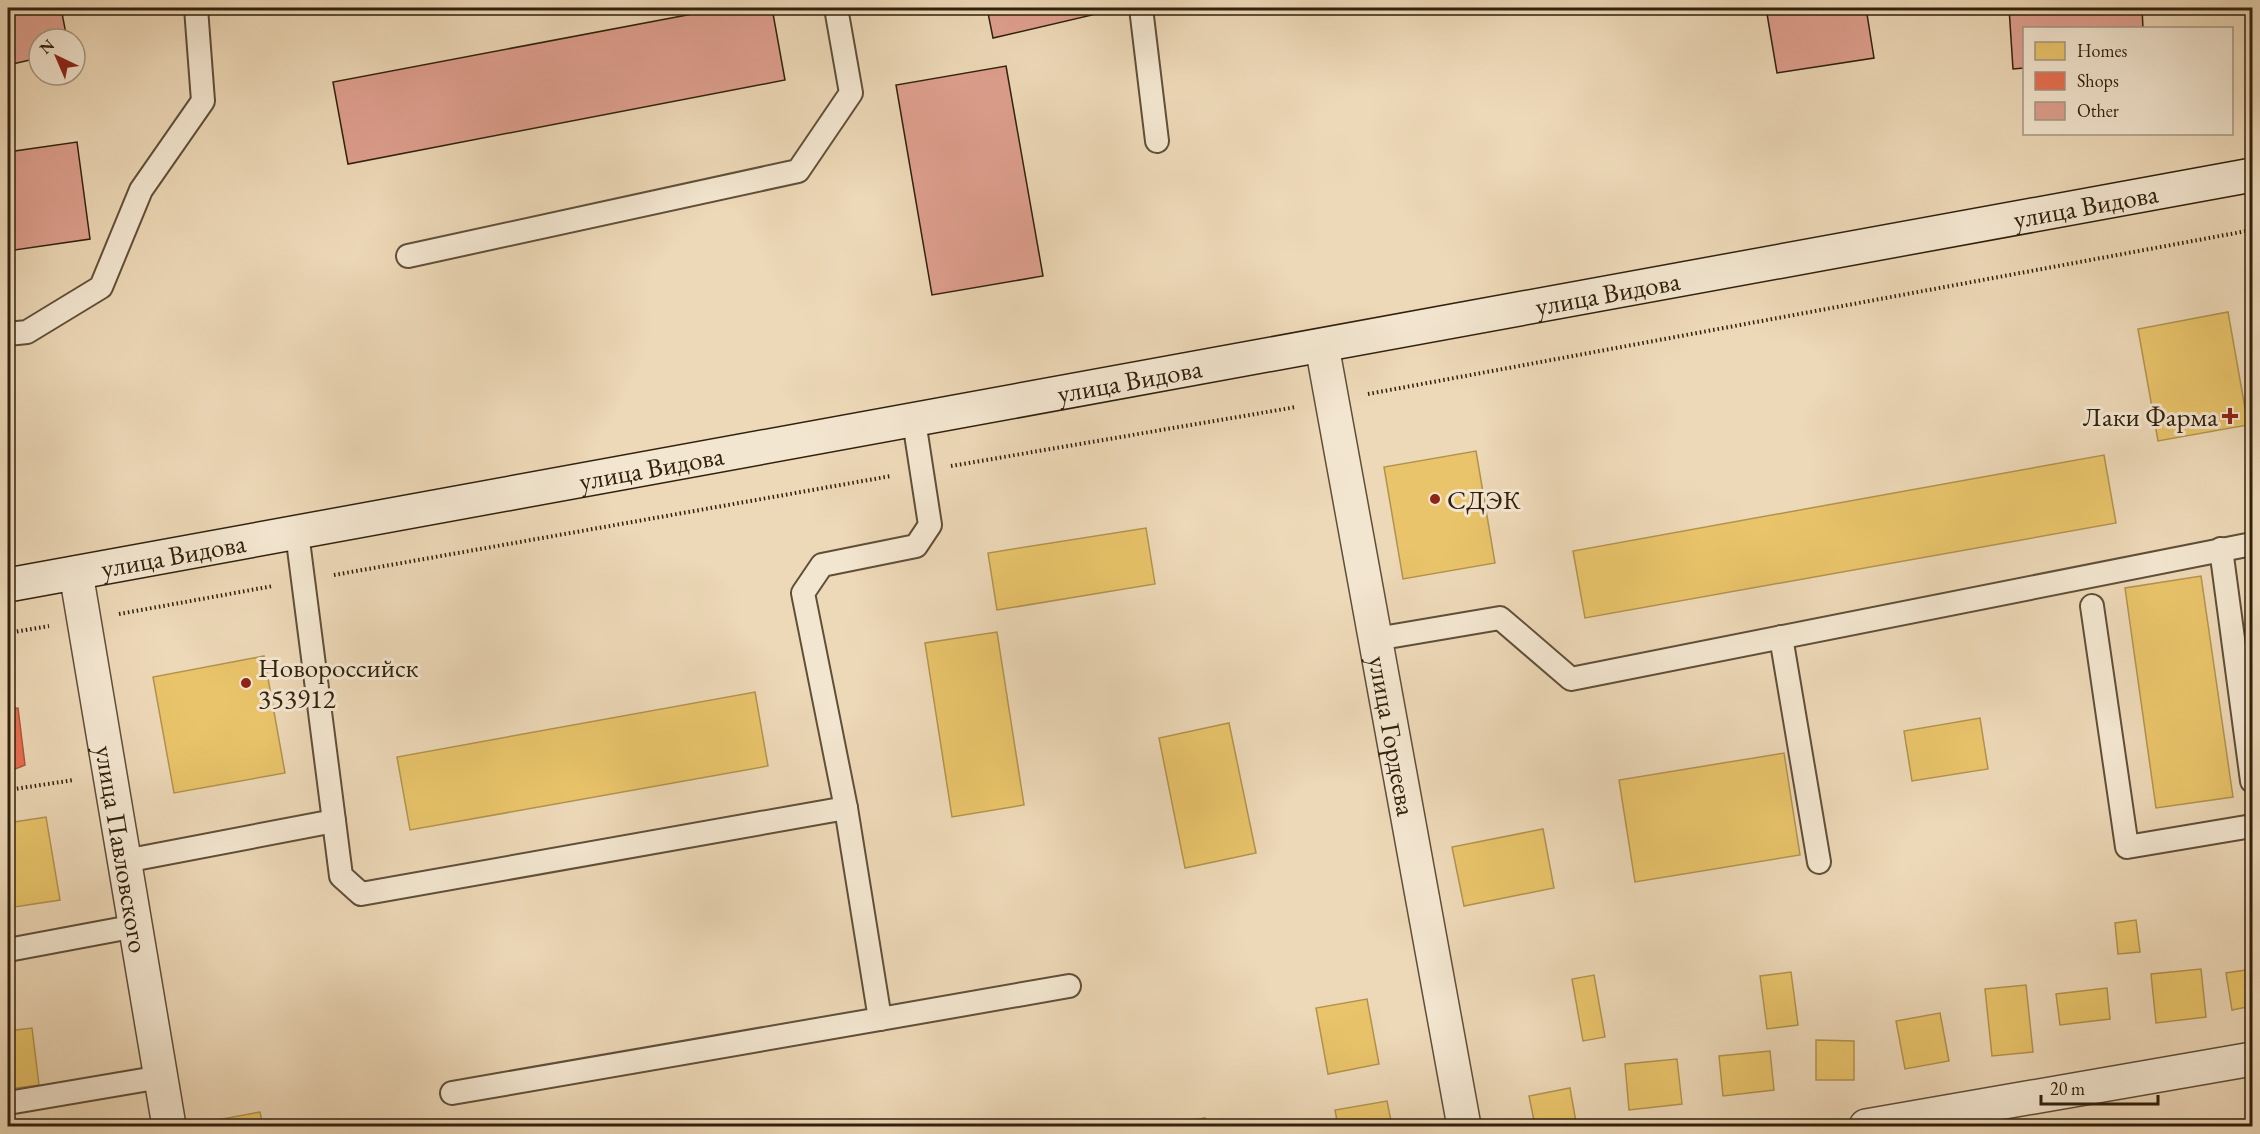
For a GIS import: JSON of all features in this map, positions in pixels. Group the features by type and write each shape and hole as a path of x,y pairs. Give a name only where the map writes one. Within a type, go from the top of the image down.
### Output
{"street":[{"name":"улица Видова","path":"8,585 2253,175"},
{"name":"улица Гордеева","path":"1322,346 1464,1126"},
{"name":"улица Павловского","path":"76,573 170,1126"},
{"path":"1866,1126 2253,1059"}],"lane":[{"path":"8,334 27,332 101,287 141,190 203,101 196,8"},
{"path":"408,256 798,171 851,93 836,8"},
{"path":"1142,8 1157,141"},
{"path":"880,1019 846,808 803,593 822,565 916,546 930,525 914,420"},
{"path":"297,533 341,876 361,894 846,808"},
{"path":"1376,639 1500,618 1571,679 2253,544"},
{"path":"2221,549 2253,781"},
{"path":"2092,606 2127,847 2253,826"},
{"path":"1782,637 1819,862"},
{"path":"125,861 334,821"},
{"path":"8,950 136,926"},
{"path":"452,1093 1069,986"},
{"path":"8,1103 161,1077"}],"path":[{"path":"8,633 922,471 1332,401 2253,230"},
{"path":"8,790 110,774"}],"building: Homes":[{"path":"2228,312 2248,425 2158,441 2138,329"},
{"path":"1476,451 1495,563 1403,579 1384,467"},
{"path":"2104,455 2116,523 1585,618 1573,551"},
{"path":"1146,528 1155,584 997,610 988,553"},
{"path":"2201,576 2233,797 2156,808 2125,588"},
{"path":"997,632 1024,805 952,817 925,643"},
{"path":"264,656 285,773 174,793 153,677"},
{"path":"755,692 768,766 410,830 397,757"},
{"path":"1980,718 1988,769 1912,781 1904,731"},
{"path":"1229,723 1256,853 1185,868 1159,738"},
{"path":"1784,753 1800,855 1635,882 1619,780"},
{"path":"46,817 60,900 8,908 8,823"},
{"path":"1543,829 1554,888 1464,906 1452,847"},
{"path":"2136,920 2140,952 2118,954 2115,923"},
{"path":"2201,969 2206,1017 2156,1023 2151,974"},
{"path":"2252,969 2252,1006 2232,1010 2226,973"},
{"path":"1791,972 1798,1025 1767,1029 1760,976"},
{"path":"1594,975 1605,1037 1583,1041 1572,979"},
{"path":"2026,985 2033,1052 1992,1056 1985,989"},
{"path":"2107,988 2110,1019 2060,1025 2056,994"},
{"path":"1367,999 1379,1064 1328,1074 1316,1008"},
{"path":"1940,1013 1949,1061 1905,1069 1896,1021"},
{"path":"32,1028 39,1085 8,1089 8,1031"},
{"path":"1816,1040 1854,1041 1854,1080 1816,1080"},
{"path":"1770,1051 1774,1090 1723,1096 1719,1056"},
{"path":"1677,1059 1682,1104 1629,1110 1625,1064"},
{"path":"1570,1088 1576,1122 1535,1126 1529,1096"},
{"path":"1387,1101 1392,1126 1338,1126 1335,1110"},
{"path":"260,1112 263,1126 212,1126 211,1121"},
{"path":"1205,1118 1206,1126 1162,1126"}],"building: Shops":[{"path":"18,708 25,765 8,772 8,709"}],"building: Other":[{"path":"8,8 61,8 65,27 27,27 27,61 8,65"},
{"path":"724,8 772,8 785,80 348,164 333,82"},
{"path":"987,8 1090,8 1092,15 993,38"},
{"path":"1766,8 1866,8 1874,58 1777,73"},
{"path":"2009,8 2142,8 2143,27 2023,27 2023,68 2013,69"},
{"path":"1006,66 1043,276 932,295 896,85"},
{"path":"77,142 90,239 8,251 8,152"}],"place":[{"name":"Лаки Фарма","path":"2230,416"},
{"name":"СДЭК","path":"1435,499"},
{"name":"Новороссийск 353912","path":"246,683"}]}
